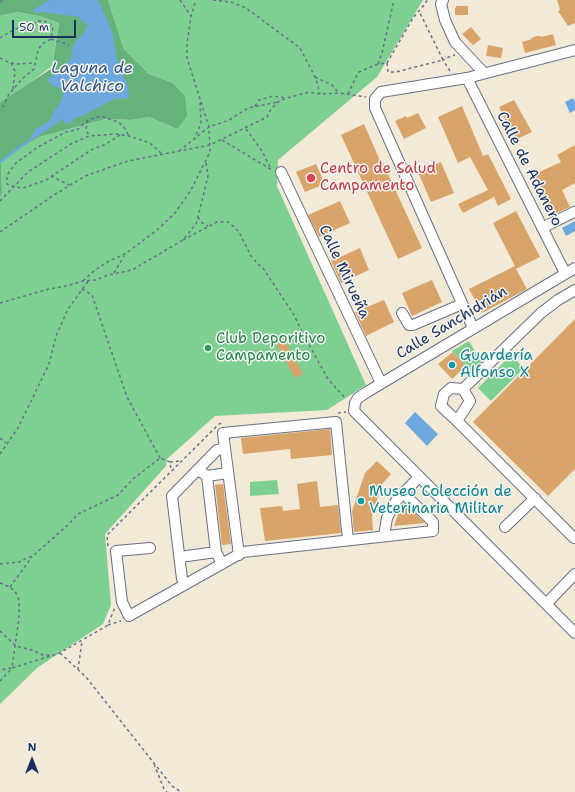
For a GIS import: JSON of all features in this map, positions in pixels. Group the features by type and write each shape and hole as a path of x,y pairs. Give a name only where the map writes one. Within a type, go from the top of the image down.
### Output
{"street":[{"path":"443,0 442,4 445,20 455,42 484,74"},
{"path":"473,328 375,103 381,92 467,78 575,50"},
{"name":"Calle de Adanero","path":"467,78 565,273"},
{"name":"Calle Mirueña","path":"281,172 381,384"},
{"path":"542,228 574,212"},
{"name":"Calle Sanchidrián","path":"420,477 354,411 355,403 358,398 575,268"},
{"path":"575,290 558,300 541,313 463,389 451,388 444,394 441,406 575,538"},
{"path":"402,313 409,325 413,325 462,304"},
{"path":"456,421 470,401 463,389"},
{"path":"239,555 223,433 336,422 348,540"},
{"path":"186,584 182,579 172,496 217,450 225,448"},
{"path":"198,470 207,476 228,473"},
{"path":"207,476 216,552 222,564"},
{"path":"384,536 387,518 396,501 420,477 575,633"},
{"path":"150,548 116,551 122,602 129,616 243,552 433,531 433,522 403,493"},
{"path":"505,527 536,498"},
{"path":"180,557 216,552"},
{"path":"546,604 575,574"}],"path":[{"path":"0,2 4,0"},
{"path":"180,0 191,16"},
{"path":"83,281 95,270 109,261 125,254 157,230 175,214 191,190 210,152 209,128 187,58 187,44 191,16 196,0"},
{"path":"213,0 231,2 246,8 300,48 314,77 320,94"},
{"path":"378,64 382,53 394,0"},
{"path":"427,0 413,18 387,63 388,72 396,72 443,60"},
{"path":"419,11 443,60 450,69 452,80"},
{"path":"0,38 15,29 29,26 39,21 49,22 53,27 51,39"},
{"path":"0,107 3,107 12,90 34,69 38,50 42,44 51,39 69,45"},
{"path":"0,58 16,64 35,63"},
{"path":"11,63 15,71 12,90"},
{"path":"348,94 359,72 378,64 387,63"},
{"path":"314,77 332,85 339,93"},
{"path":"178,152 209,128 229,120 248,108 278,102 309,92 320,94 348,94 375,103"},
{"path":"254,107 258,100 274,96 287,98"},
{"path":"194,140 201,123 200,98"},
{"path":"0,232 85,176 128,161 210,145 267,117 271,109 278,102"},
{"path":"120,135 106,144 91,150 46,180 23,188 14,187 7,184 7,175 16,163 38,147 66,132 77,130 88,120 101,116 118,122 124,127 129,136"},
{"path":"88,120 86,129 89,136"},
{"path":"221,140 271,169 262,151 245,128"},
{"path":"0,201 28,172 71,144 89,136 129,136 150,144 163,155"},
{"path":"0,303 83,281 96,280 132,270 183,240 196,224 208,176 206,160"},
{"path":"51,176 70,186"},
{"path":"198,217 201,222 209,226"},
{"path":"114,274 125,254"},
{"path":"0,454 18,428 49,364 56,336 68,309 89,280"},
{"path":"82,289 92,295 127,397 160,458 170,462 180,461"},
{"path":"0,438 7,444"},
{"path":"10,587 34,555 78,514 118,495 133,479 160,458"},
{"path":"170,462 171,470"},
{"path":"0,564 19,562 34,555"},
{"path":"0,583 10,587 16,593 19,600 19,618 12,668 0,681"},
{"path":"108,625 124,620"},
{"path":"0,631 16,646 32,650 43,655 54,656"},
{"path":"78,670 82,641"},
{"path":"0,670 12,668 26,662 54,656 60,653 86,677 172,786 182,792"},
{"path":"152,761 164,789 167,792"}],"green space":[{"path":"0,0 108,0 124,49 149,74 173,83 185,96 187,116 177,129 149,117 131,120 106,119 39,137 1,161 2,193 0,197 0,103 52,68 59,23 39,16 17,12 0,16"},
{"path":"108,0 423,0 377,77 278,160 277,186 366,385 327,410 215,416 167,459 166,466 105,534 111,605 103,624 37,668 0,704 1,161 39,137 106,119 131,120 149,117 177,129 185,96 173,83 149,74 124,49"},
{"path":"17,12 39,16 59,23 52,66 0,106 0,16"},
{"path":"469,341 482,363 471,372 452,351"},
{"path":"511,355 524,368 491,401 478,388"},
{"path":"277,480 279,494 250,496 250,482"}],"water":[{"name":"Laguna de Valchico","path":"49,0 98,0 112,31 118,64 128,86 129,98 114,99 82,116 74,118 71,123 66,124 62,119 28,142 36,129 50,121 54,111 62,100 63,89 53,86 47,80 71,59 72,49 76,41 84,33 88,24 83,22 79,17 42,12 33,13 33,10"},
{"path":"573,98 575,102 575,110 570,113 565,102"},
{"path":"575,221 575,231 566,236 562,228"},
{"path":"415,412 438,434 427,446 405,423"}],"building":[{"path":"557,0 575,0 575,23 568,26 558,11 560,10"},
{"path":"456,6 468,6 468,15 455,15"},
{"path":"471,27 481,39 473,45 462,34"},
{"path":"553,34 556,45 525,53 522,42 537,36 541,37"},
{"path":"488,45 503,48 501,58 486,56"},
{"path":"514,100 532,132 515,140 499,107"},
{"path":"462,106 483,156 488,154 511,199 498,206 494,197 463,213 458,204 488,190 470,157 458,163 438,117"},
{"path":"418,113 426,128 404,139 395,121"},
{"path":"364,124 422,248 398,259 341,135"},
{"path":"575,145 575,183 562,190 570,207 552,215 533,175 561,162 557,155"},
{"path":"441,162 454,193 431,202 418,172"},
{"name":"Centro de Salud Campamento","path":"316,164 325,184 305,192 296,172"},
{"path":"340,201 350,223 319,237 308,215"},
{"path":"516,211 540,257 516,269 527,289 482,313 469,289 515,266 493,223"},
{"path":"360,248 369,270 341,283 331,261"},
{"path":"432,280 442,302 412,316 402,293"},
{"path":"384,300 394,322 366,336 355,312"},
{"path":"575,319 575,469 548,496 473,422"},
{"path":"282,336 303,374 295,378 274,340"},
{"name":"Guardería Alfonso X","path":"453,352 466,366 452,379 438,364"},
{"path":"330,429 332,455 291,459 290,449 243,454 241,438"},
{"path":"377,461 391,474 382,484 372,516 373,530 354,532 352,511 365,473"},
{"path":"317,481 320,507 338,505 341,533 265,541 260,508 282,506 283,511 300,509 297,484"},
{"path":"223,484 231,544 222,545 215,485"},
{"path":"404,503 425,523 394,526 401,506"}],"waterway":[{"path":"0,162 30,140"}],"place":[{"name":"Centro de Salud Campamento","path":"311,178"},
{"name":"Club Deporitivo Campamento","path":"208,348"},
{"name":"Guardería Alfonso X","path":"452,365"},
{"name":"Museo Colección de Veterinaria Militar","path":"361,501"}]}
